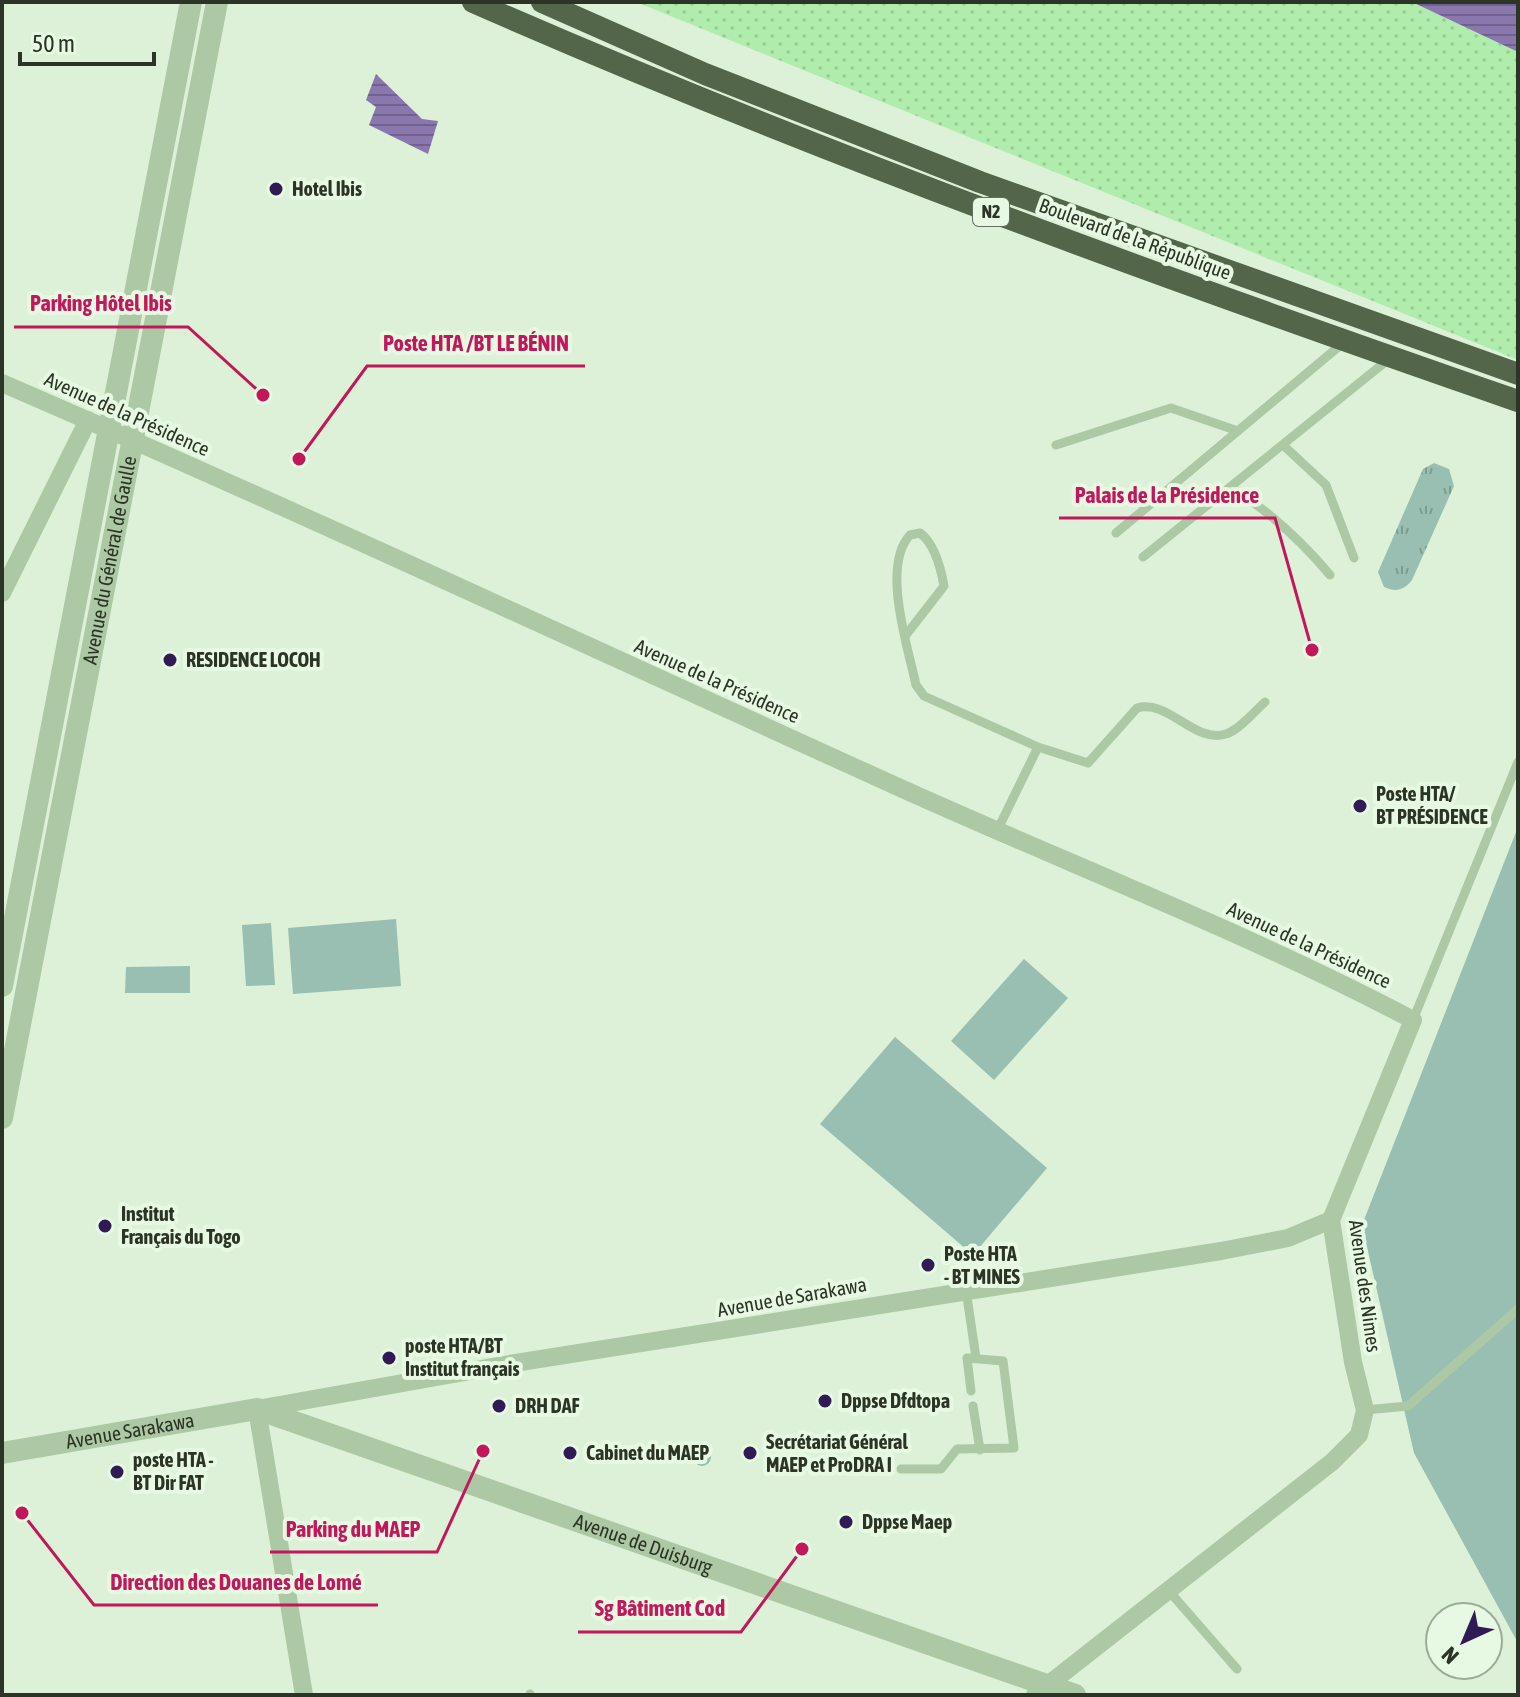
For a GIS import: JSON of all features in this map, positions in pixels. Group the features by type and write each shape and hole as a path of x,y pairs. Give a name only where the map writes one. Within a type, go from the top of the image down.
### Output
{"highway":[{"name":"Boulevard de la République","path":"473,2 781,132 1346,341 1518,401"},
{"name":"Boulevard de la République","path":"542,2 705,74 965,177 1518,374"}],"street":[{"name":"Avenue du Général de Gaulle","path":"2,986 97,424 191,2"},
{"name":"Avenue du Général de Gaulle","path":"2,1118 13,998 33,953 217,2"},
{"name":"Avenue de la Présidence","path":"2,383 997,831 1283,956 1413,1020"},
{"path":"2,593 97,424"},
{"path":"9,950 33,953"},
{"name":"Avenue des Nimes","path":"1365,1410 1353,1362 1331,1220 1413,1020"},
{"name":"Avenue de Sarakawa","path":"257,1409 966,1290 1221,1251 1288,1238 1331,1220"},
{"path":"257,1409 304,1695"},
{"name":"Avenue Sarakawa","path":"2,1453 257,1409"},
{"name":"Avenue de Duisburg","path":"257,1409 1041,1690 1075,1695"},
{"path":"1041,1690 1332,1462 1359,1435 1365,1410"}],"lane":[{"path":"1116,533 1346,341"},
{"path":"1143,557 1392,357"},
{"path":"1056,445 1171,408 1238,431"},
{"path":"1283,445 1326,485 1354,558"},
{"path":"1231,487 1269,512 1302,541 1330,575"},
{"path":"906,635 944,586 942,572 928,539 920,533 910,535 901,550 896,595 916,685 924,696 1038,747 1088,763 1137,708 1153,707 1218,736 1229,734 1265,702"},
{"path":"997,831 1038,747"},
{"name":"Avenue des Nimes","path":"1413,1020 1518,762"},
{"path":"966,1290 976,1358"},
{"path":"1365,1410 1408,1406 1518,1309"},
{"path":"901,1469 941,1469 957,1449 1014,1448 1003,1361 967,1358 971,1391"},
{"path":"973,1406 980,1450"},
{"path":"1169,1591 1237,1669"}],"green space":[{"path":"1434,463 1449,469 1454,486 1412,580 1399,590 1392,590 1384,587 1378,572 1423,469"},
{"path":"1518,827 1518,1643 1504,1617 1504,1601 1495,1601 1414,1453 1362,1225"},
{"path":"396,919 401,986 293,994 288,928"},
{"path":"271,923 275,985 246,986 242,925"},
{"path":"1024,959 1068,998 994,1080 951,1041"},
{"path":"190,966 190,993 125,993 126,967"},
{"path":"895,1037 1047,1168 973,1255 820,1124"},
{"path":"698,1448 706,1448 711,1457 709,1464 698,1466 693,1461 693,1453"}],"sand":[{"path":"636,2 1412,2 1518,52 1518,360"}],"shaded area":[{"path":"1412,2 1518,2 1518,52"},
{"path":"376,74 422,119 438,121 428,154 369,125 376,107 366,100"}],"place":[{"name":"Hotel Ibis","path":"276,189"},
{"name":"Parking Hôtel Ibis","path":"263,395"},
{"name":"Poste HTA /BT LE BÉNIN","path":"299,459"},
{"name":"Palais de la Présidence","path":"1312,650"},
{"name":"RESIDENCE LOCOH","path":"170,660"},
{"name":"Poste HTA/ BT PRÉSIDENCE","path":"1360,806"},
{"name":"Institut Français du Togo","path":"105,1226"},
{"name":"Poste HTA - BT MINES","path":"928,1265"},
{"name":"poste HTA/BT Institut français","path":"389,1358"},
{"name":"Dppse Dfdtopa","path":"825,1401"},
{"name":"DRH DAF","path":"499,1406"},
{"name":"Parking du MAEP","path":"483,1451"},
{"name":"Cabinet du MAEP","path":"570,1453"},
{"name":"Secrétariat Général MAEP et ProDRA I","path":"750,1453"},
{"name":"poste HTA - BT Dir FAT","path":"117,1472"},
{"name":"Direction des Douanes de Lomé","path":"22,1513"},
{"name":"Dppse Maep","path":"846,1522"},
{"name":"Sg Bâtiment Cod","path":"802,1549"}]}
